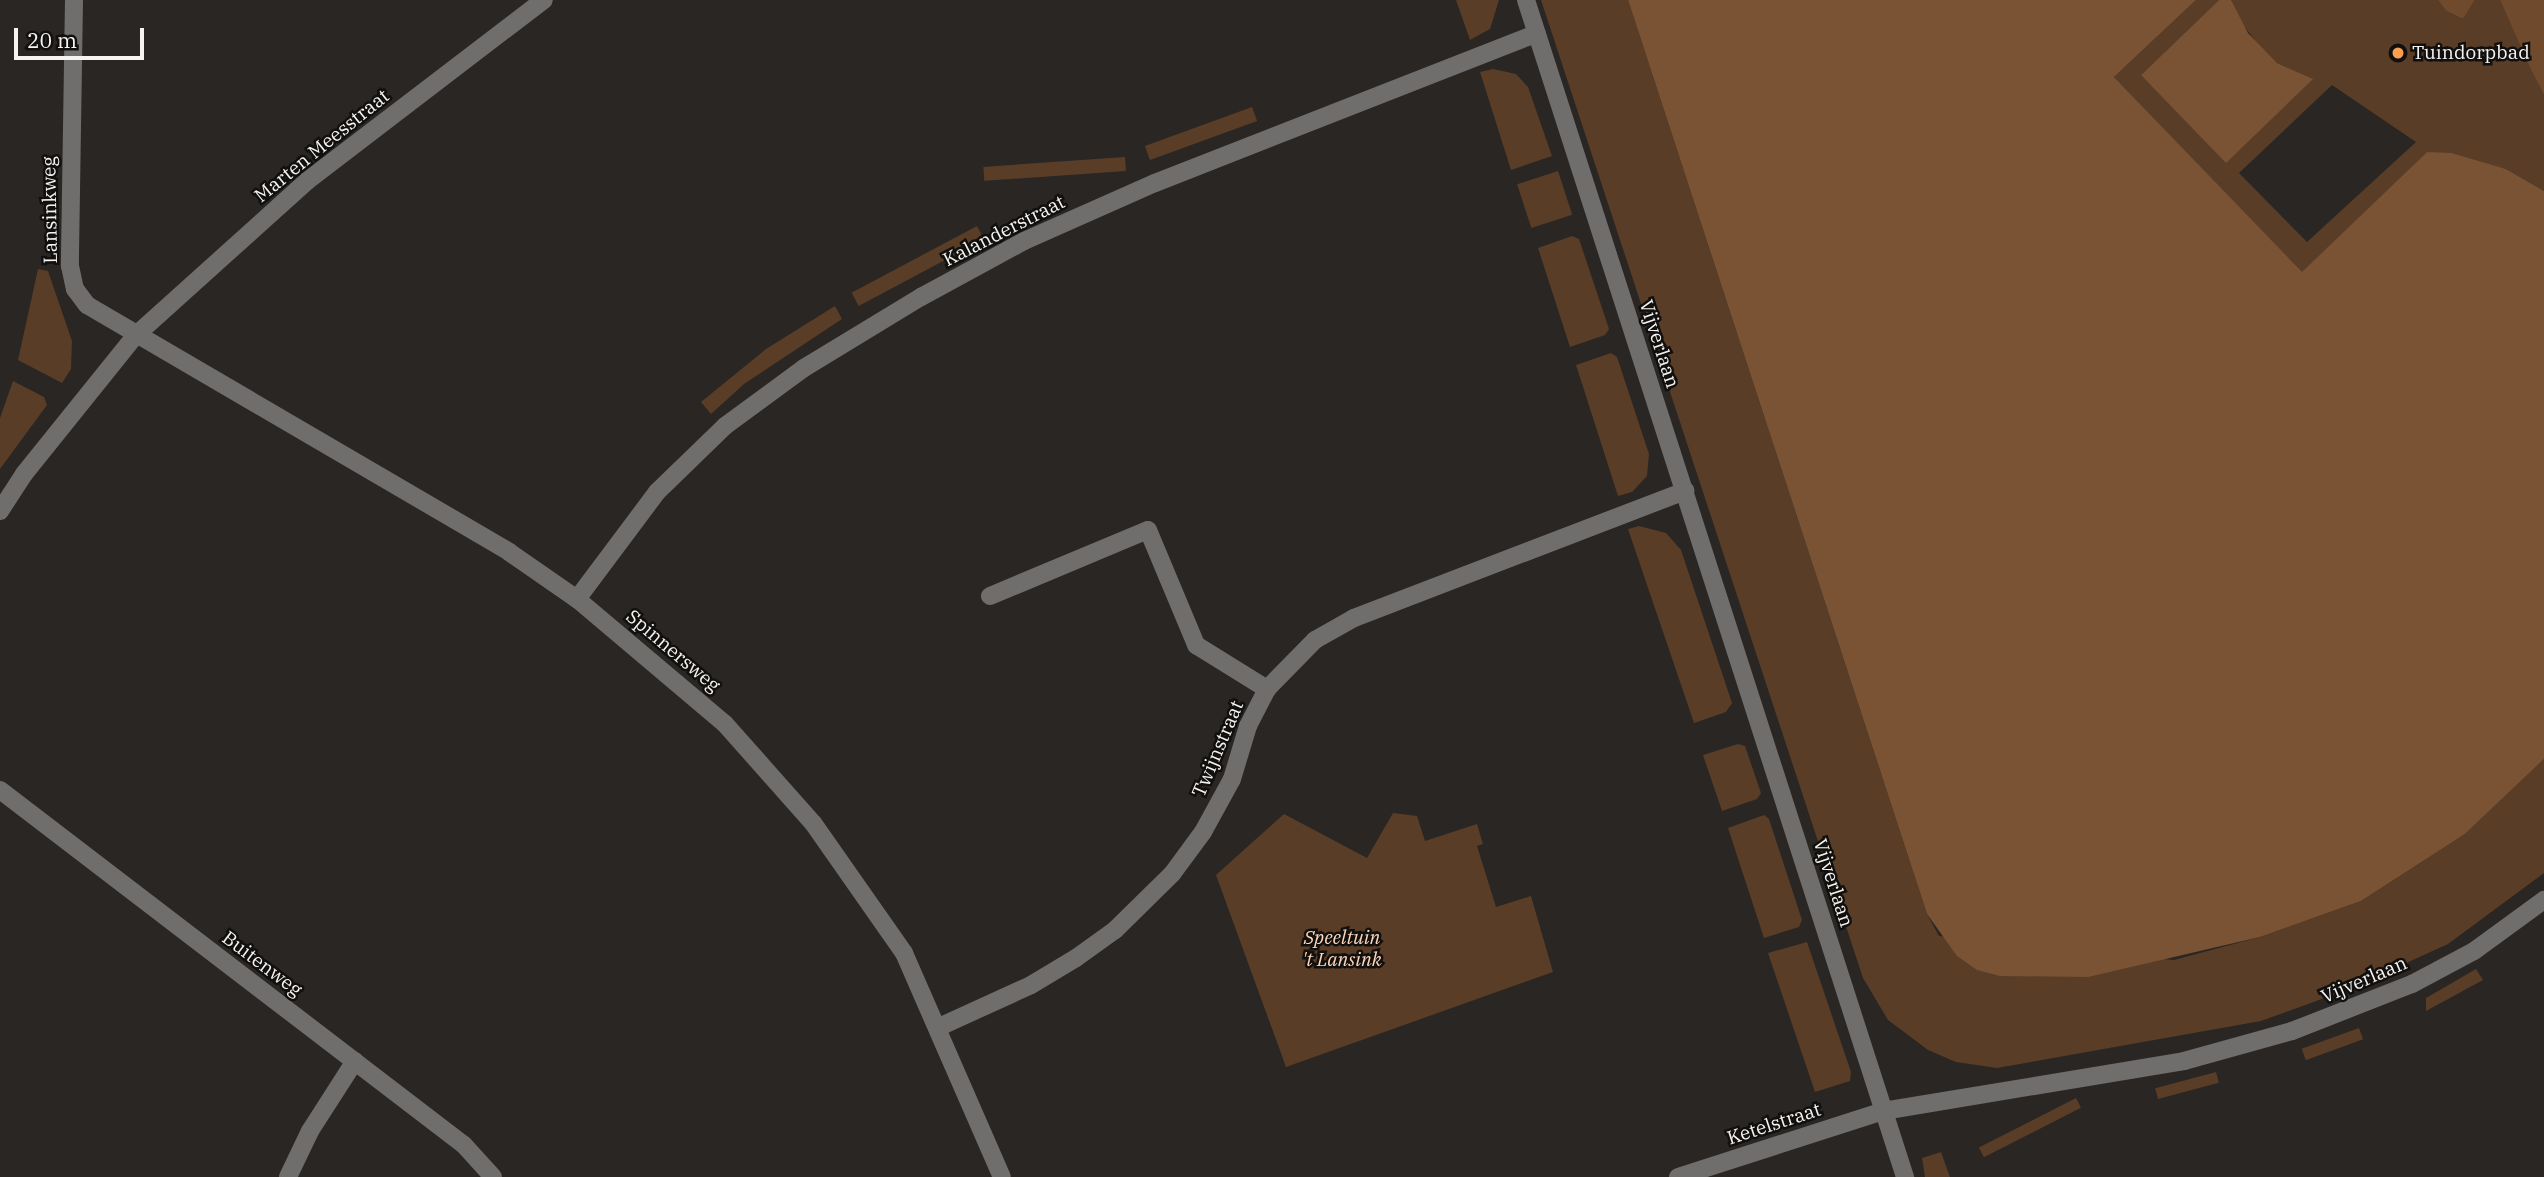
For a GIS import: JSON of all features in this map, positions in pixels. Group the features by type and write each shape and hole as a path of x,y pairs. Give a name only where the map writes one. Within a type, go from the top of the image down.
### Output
{"street":[{"name":"Lansinkweg","path":"74,0 70,266 75,289 87,305 135,336"},
{"name":"Marten Meesstraat","path":"135,336 307,181 544,0"},
{"name":"Vijverlaan","path":"1526,0 1883,1111 2184,1061 2292,1031 2413,984 2474,951 2544,900"},
{"name":"Kalanderstraat","path":"577,598 657,492 725,426 804,368 921,298 1024,242 1155,183 1537,33"},
{"path":"0,512 24,474 135,336"},
{"name":"Spinnersweg","path":"135,336 509,552 577,598 725,723 813,822 904,953 939,1027 1002,1177"},
{"name":"Twijnstraat","path":"939,1027 1031,985 1076,958 1115,930 1172,874 1203,832 1232,779 1248,726 1266,689 1315,640 1354,618 1685,491"},
{"path":"990,596 1148,530 1196,645 1266,689"},
{"name":"Buitenweg","path":"0,790 464,1144 493,1177"},
{"path":"288,1177 310,1131 355,1061"},
{"path":"1883,1111 1905,1177"},
{"name":"Ketelstraat","path":"1678,1177 1883,1111"}],"green space":[{"path":"1456,0 1499,0 1490,29 1470,40"},
{"path":"1541,0 1628,0 1927,914 1939,936 2174,960 2260,937 2361,901 2465,834 2544,759 2544,873 2448,944 2349,989 2261,1021 1997,1068 1956,1062 1928,1050 1888,1020 1863,978"},
{"path":"2196,0 2219,0 2141,75 2312,79 2277,63 2261,48 2237,17 2231,0 2438,0 2446,11 2463,19 2475,0 2500,0 2544,95 2544,191 2506,169 2427,152 2302,273 2114,77","holes":["2332,85 2416,142 2307,242 2239,173"]},
{"path":"1493,69 1516,74 1528,87 1552,156 1511,170 1480,72"},
{"path":"1252,107 1257,121 1150,160 1145,146"},
{"path":"1125,157 1126,171 984,181 983,167"},
{"path":"1558,171 1572,215 1531,228 1517,184"},
{"path":"977,226 984,239 859,306 852,293"},
{"path":"1572,236 1579,239 1609,329 1605,335 1570,347 1538,248"},
{"path":"38,269 48,271 72,341 71,369 62,383 18,360"},
{"path":"835,306 842,319 744,384 711,414 701,402 766,349"},
{"path":"1611,353 1617,357 1649,454 1647,476 1632,492 1618,496 1576,365"},
{"path":"13,381 44,397 47,405 0,469 0,418"},
{"path":"1639,526 1666,533 1681,550 1732,703 1726,712 1694,723 1628,529"},
{"path":"1738,744 1745,746 1761,793 1757,799 1722,811 1703,755"},
{"name":"Speeltuin 't Lansink","path":"1393,813 1417,816 1425,841 1477,824 1483,844 1477,846 1496,907 1531,896 1553,972 1286,1067 1216,875 1284,814 1367,858"},
{"path":"1764,815 1769,819 1802,920 1799,927 1764,938 1728,828"},
{"path":"1807,942 1851,1072 1850,1081 1815,1092 1768,953"},
{"path":"2476,969 2483,980 2426,1011 2426,998"},
{"path":"2359,1028 2363,1039 2306,1060 2302,1049"},
{"path":"2216,1072 2219,1083 2158,1099 2155,1088"},
{"path":"2076,1098 2081,1108 1984,1157 1979,1147"},
{"path":"1941,1152 1950,1177 1925,1177 1922,1158"}],"shaded area":[{"path":"1628,0 2196,0 2114,77 2302,272 2427,152 2451,153 2506,169 2544,191 2544,759 2465,834 2361,901 2260,937 2088,977 2000,976 1977,970 1957,956 1927,914"},
{"path":"2219,0 2231,0 2248,33 2277,63 2313,79 2226,163 2141,75"},
{"path":"2438,0 2475,0 2463,19 2446,11"},
{"path":"2500,0 2544,0 2544,95 2529,65"}],"place":[{"name":"Tuindorpbad","path":"2398,53"}]}
